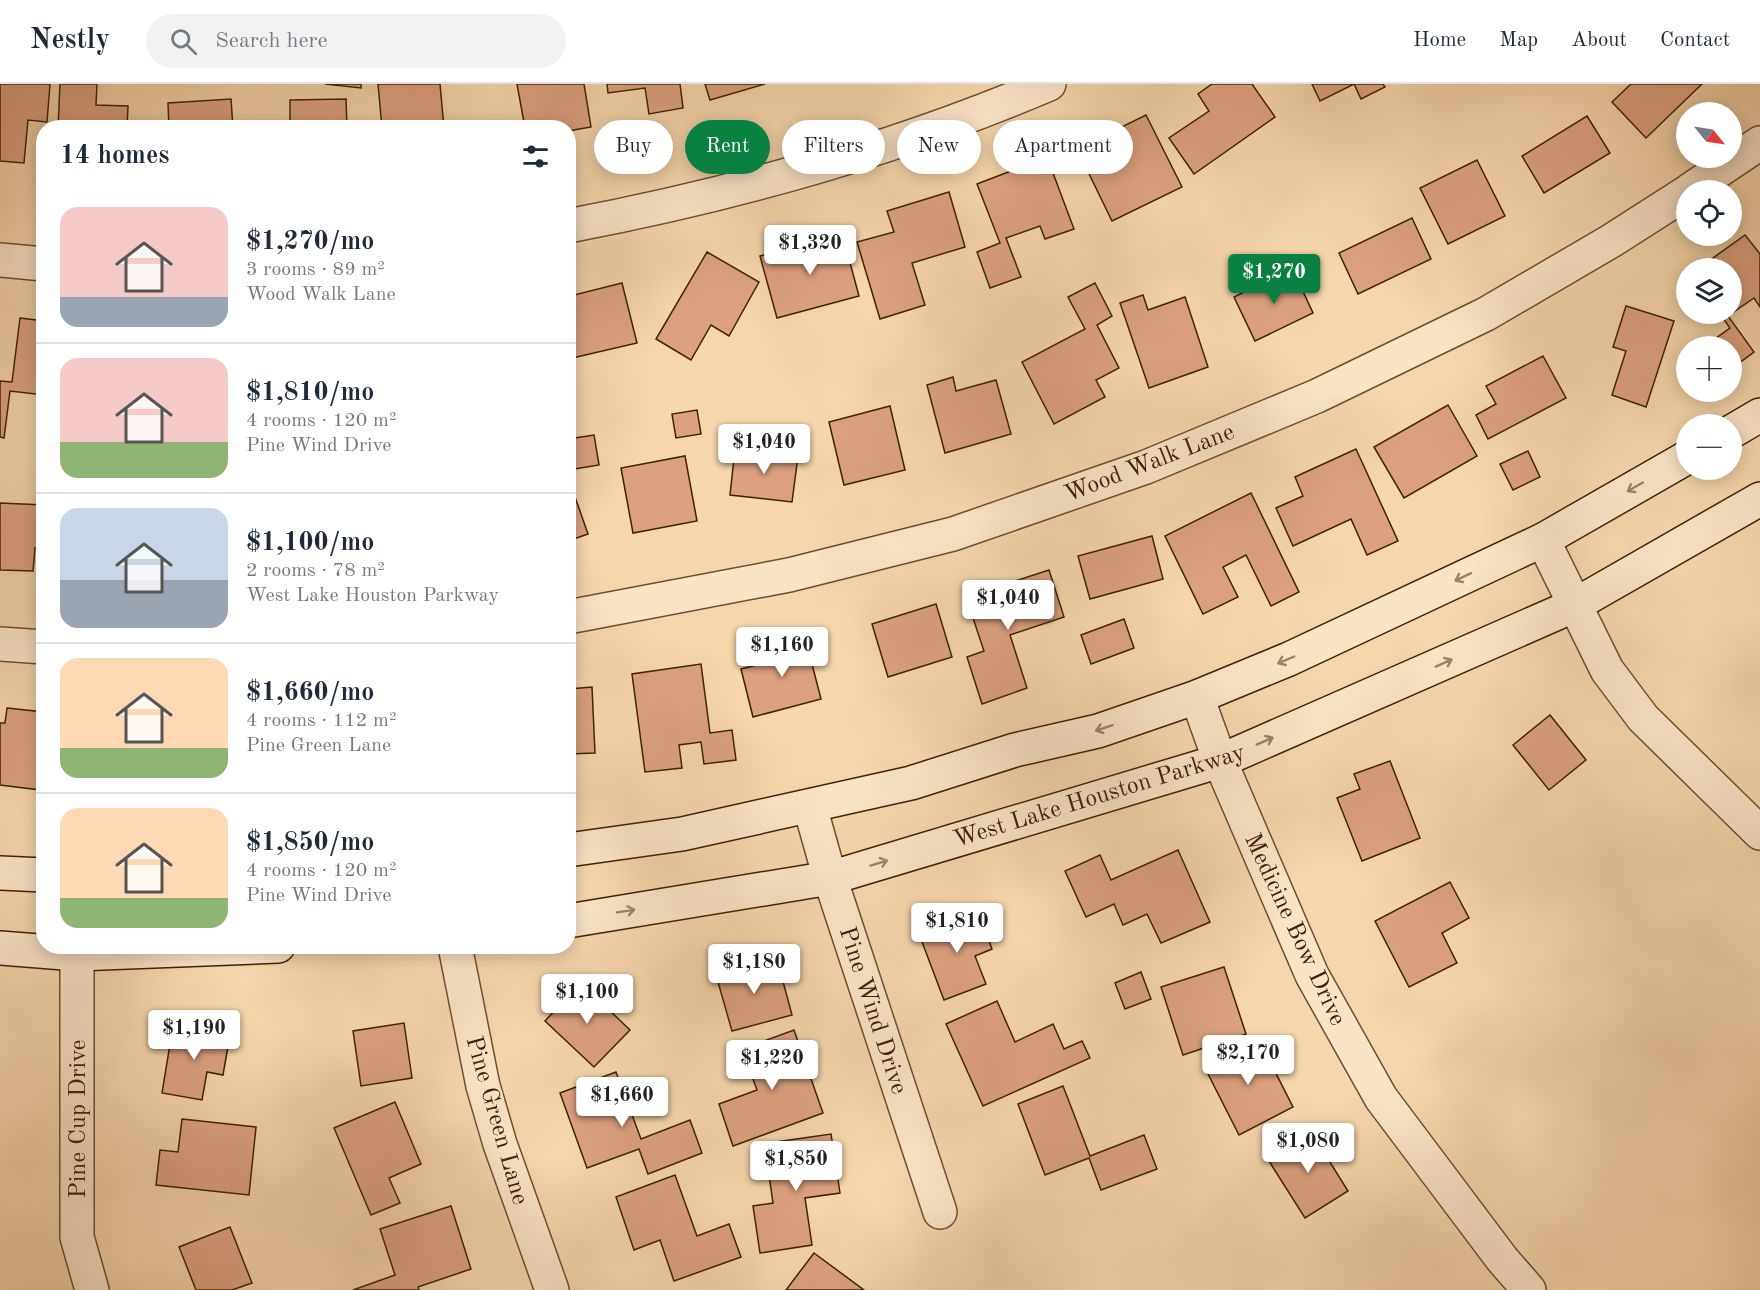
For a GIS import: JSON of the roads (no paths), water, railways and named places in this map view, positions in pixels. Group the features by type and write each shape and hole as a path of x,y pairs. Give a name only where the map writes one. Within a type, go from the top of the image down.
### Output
{"street":[{"path":"576,224 624,215 835,160 1004,103 1049,84"},
{"path":"1705,180 1760,143"},
{"name":"Wood Walk Lane","path":"576,616 602,613 789,575 942,536 1146,467 1317,396 1486,314 1611,241 1676,199"},
{"path":"0,260 36,263"},
{"path":"1742,426 1760,415"},
{"path":"576,849 682,834 810,807 911,783 1015,750 1098,731 1197,696 1290,659 1543,540 1676,464"},
{"name":"West Lake Houston Parkway","path":"576,920 830,878 1220,761 1574,606 1760,499"},
{"path":"1543,540 1607,670 1643,718 1760,832"},
{"path":"0,644 36,646"},
{"name":"Medicine Bow Drive","path":"1197,696 1220,761 1312,975 1381,1098 1502,1259 1529,1290"},
{"name":"Pine Wind Drive","path":"810,807 830,878 940,1212"},
{"path":"0,873 36,875"},
{"path":"0,948 36,949"},
{"name":"Pine Cup Drive","path":"77,954 77,1237 92,1290"},
{"name":"Pine Green Lane","path":"457,954 483,1086 500,1144 552,1290"}]}
